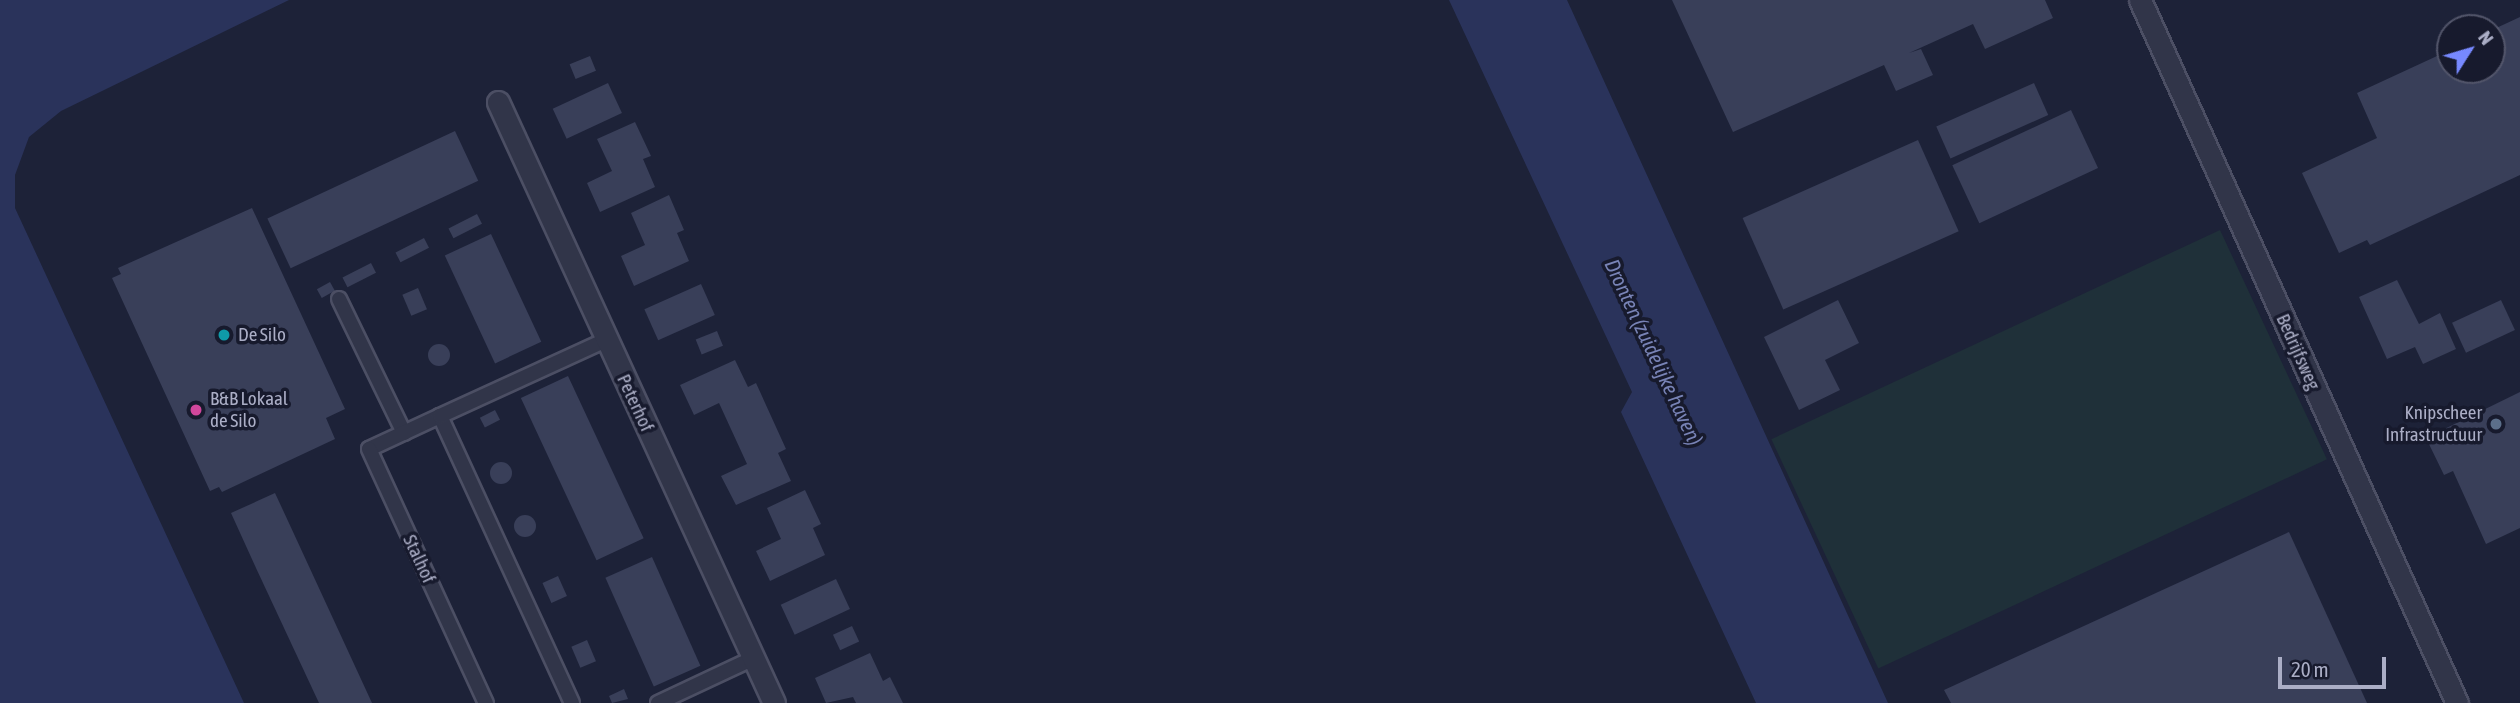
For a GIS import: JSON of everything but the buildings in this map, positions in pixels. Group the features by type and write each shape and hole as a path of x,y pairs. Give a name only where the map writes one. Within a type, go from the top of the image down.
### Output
{"street":[{"name":"Bedrijfsweg","path":"2140,0 2457,703"},
{"name":"Peterhof","path":"498,102 774,703"}],"lane":[{"path":"339,299 404,433"},
{"name":"Stalhof","path":"486,703 369,449 606,340"},
{"path":"440,416 572,703"},
{"path":"658,703 754,658"}],"shaded area":[{"path":"2220,230 2327,459 1878,668 1771,439"}],"water":[{"path":"0,0 289,0 61,111 29,137 15,175 15,208 244,703 0,703"},
{"name":"Dronten (zuidelijke haven)","path":"1449,0 1567,0 1888,703 1756,703 1621,412 1632,392"}],"place":[{"name":"De Silo","path":"224,335"},
{"name":"B&B Lokaal de Silo","path":"196,410"},
{"name":"Knipscheer Infrastructuur","path":"2496,424"}]}
